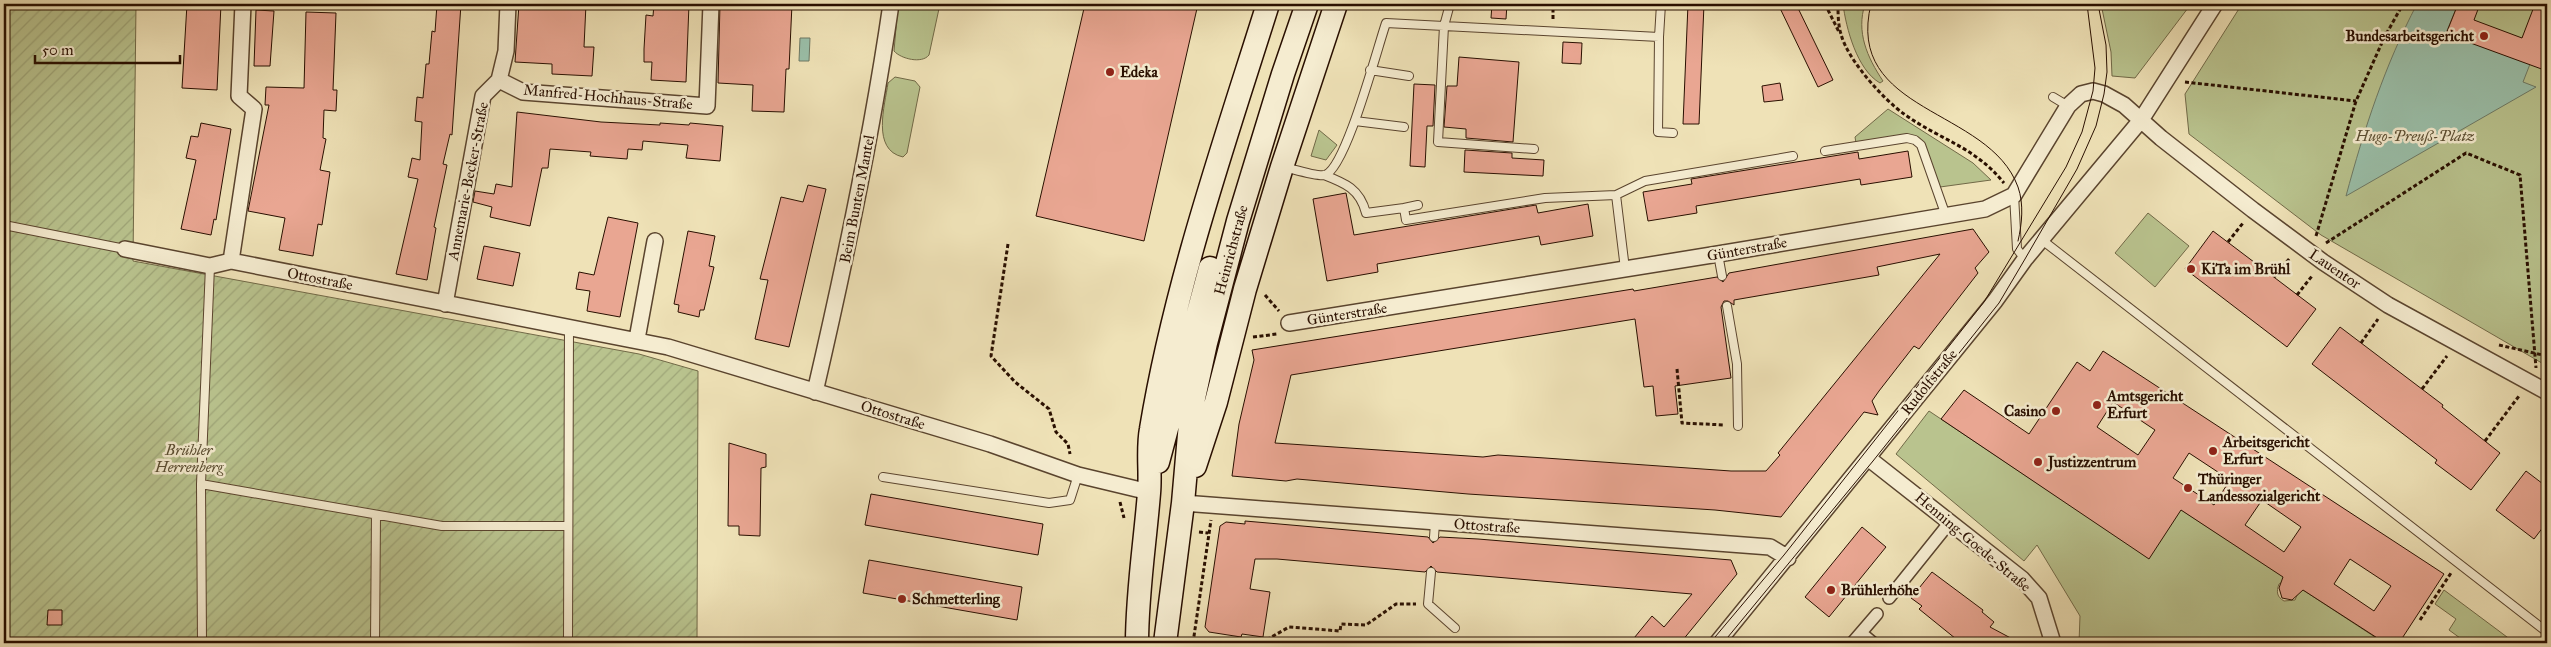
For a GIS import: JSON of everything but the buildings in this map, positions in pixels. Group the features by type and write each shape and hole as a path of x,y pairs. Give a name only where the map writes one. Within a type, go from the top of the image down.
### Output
{"main road":[{"name":"Heinrichstraße","path":"1137,643 1137,596 1149,492 1150,432 1166,351 1223,149 1268,4"},
{"name":"Heinrichstraße","path":"1149,492 1228,202 1293,4"},
{"name":"Heinrichstraße","path":"1165,643 1183,503 1191,412 1206,343 1238,221 1282,74 1306,4"},
{"path":"1282,167 1336,4"},
{"name":"Heinrichstraße","path":"1183,503 1216,402 1247,282 1282,167"}],"street":[{"path":"231,261 254,109 239,96 243,4"},
{"name":"Annemarie-Becker-Straße","path":"445,304 483,96 499,80 506,52 508,4"},
{"name":"Manfred-Hochhaus-Straße","path":"499,80 523,92 707,106 711,4"},
{"name":"Beim Bunten Mantel","path":"816,392 865,163 891,4"},
{"path":"2014,195 2068,106 2081,94 2092,91 2104,94 2124,105 2141,120 2215,4"},
{"name":"Lauentor","path":"2141,120 2305,250 2388,305 2547,392"},
{"name":"Rudolfstraße","path":"1717,643 1995,301 2025,259 2141,120"},
{"name":"Günterstraße","path":"1289,323 1946,216 1986,208 2014,195"},
{"path":"637,339 655,241"},
{"name":"Ottostraße","path":"126,249 210,266 231,261 445,304 637,339 990,444 1078,475 1149,492"},
{"name":"Henning-Goede-Straße","path":"1868,458 2022,579 2039,598 2053,643"},
{"name":"Ottostraße","path":"1183,503 1434,530 1770,547 1788,558"},
{"path":"1889,598 1950,522"},
{"path":"1852,643 1877,614"},
{"path":"1861,633 1873,643"}],"lane":[{"path":"1450,4 1444,26 1438,142 1534,149"},
{"path":"1660,4 1658,132 1673,133"},
{"path":"1324,175 1333,171 1347,145 1386,23 1659,37"},
{"path":"1370,70 1409,76"},
{"path":"2053,97 2068,106"},
{"path":"1355,122 1404,127"},
{"path":"1826,150 1907,138 1915,140 1921,145 1946,216"},
{"path":"1404,208 1406,220 1545,198 1616,195 1645,181 1793,156"},
{"path":"1282,167 1324,175 1353,190 1363,199 1366,213 1418,206"},
{"path":"1616,195 1625,269"},
{"path":"2014,195 2016,249 2025,259"},
{"name":"Ottostraße","path":"4,225 126,249"},
{"path":"2042,240 2547,632"},
{"path":"1718,254 1722,276"},
{"path":"202,643 201,484 210,266"},
{"path":"1727,306 1736,364 1738,426"},
{"path":"568,643 569,326"},
{"path":"883,477 1049,503 1070,500 1078,475"},
{"path":"201,484 442,526 568,526"},
{"path":"375,643 376,514"},
{"path":"1431,572 1428,604 1455,628"}],"path":[{"path":"1825,4 1863,73 1880,93 1904,114 1980,157 2014,195"},
{"path":"1838,4 1841,35"},
{"path":"2305,250 2356,101 2384,38 2403,4"},
{"path":"2166,80 2356,101"},
{"path":"2274,277 2305,250 2466,153 2520,174 2534,353"},
{"path":"2228,242 2253,210"},
{"path":"1008,244 991,356 1015,382 1050,409 1056,432 1068,444 1068,453 1074,460 1078,475"},
{"path":"2298,295 2323,262"},
{"path":"1247,282 1289,323"},
{"path":"2361,343 2388,305"},
{"path":"1252,338 1276,334"},
{"path":"2422,389 2456,343"},
{"path":"1677,369 1682,423 1738,426"},
{"path":"2485,441 2528,383"},
{"path":"1110,499 1119,502 1124,510 1125,521"},
{"path":"1213,505 1194,641 1218,643"},
{"path":"2420,620 2441,588"},
{"path":"1262,643 1289,627 1340,631 1341,624 1366,625 1396,604 1428,604"}],"green space":[{"name":"Brühler Herrenberg","path":"4,4 136,4 133,261 639,354 698,371 697,643 5,643"},
{"path":"898,4 940,4 929,55 926,58 911,59 901,56 894,51"},
{"path":"1843,4 1865,4 1862,24 1863,34 1872,63 1883,81 1880,83 1865,69 1859,59 1850,36"},
{"path":"2101,4 2191,4 2135,78 2112,76 2111,52"},
{"name":"Hugo-Preuß-Platz","path":"2242,4 2547,4 2547,366 2321,235 2189,134 2185,94"},
{"path":"895,77 915,81 920,87 907,153 903,157 893,153 887,146 882,126 888,83"},
{"path":"1888,109 1973,163 1991,180 1940,187 1917,139 1856,143 1855,137"},
{"path":"1319,130 1337,145 1326,160 1311,156"},
{"path":"2148,213 2189,246 2155,287 2115,253"},
{"path":"1929,411 2149,558 2125,473 2287,579 2279,584 2278,589 2280,598 2284,601 2295,600 2300,588 2384,643 2079,643 2080,616 2037,545 2024,561 1896,454"},
{"path":"2444,590 2515,643 2462,643 2460,638 2449,630 2456,619 2435,604"}],"shaded area":[{"path":"2417,4 2458,4 2446,33 2530,64 2523,82 2536,87 2346,196 2376,98 2395,50"},
{"path":"800,38 810,38 809,61 799,61"}],"tram line":[{"path":"1871,4 1868,40 1878,68 1898,89 1979,140 2002,161 2018,187 2020,194 2022,214 2018,241"},
{"path":"1710,643 1784,555 1984,302 2066,167 2082,132 2093,91 2095,68 2087,4"},
{"path":"1723,643 1873,461 1999,303 2025,259 2077,169 2096,126 2107,72 2106,45 2098,4"}],"place":[{"name":"Bundesarbeitsgericht","path":"2484,36"},
{"name":"Edeka","path":"1110,72"},
{"name":"KiTa im Brühl","path":"2191,269"},
{"name":"Amtsgericht Erfurt","path":"2097,405"},
{"name":"Casino","path":"2056,411"},
{"name":"Arbeitsgericht Erfurt","path":"2213,451"},
{"name":"Justizzentrum","path":"2038,462"},
{"name":"Thüringer Landessozialgericht","path":"2188,488"},
{"name":"Brühlerhöhe","path":"1831,590"},
{"name":"Schmetterling","path":"902,599"}]}
